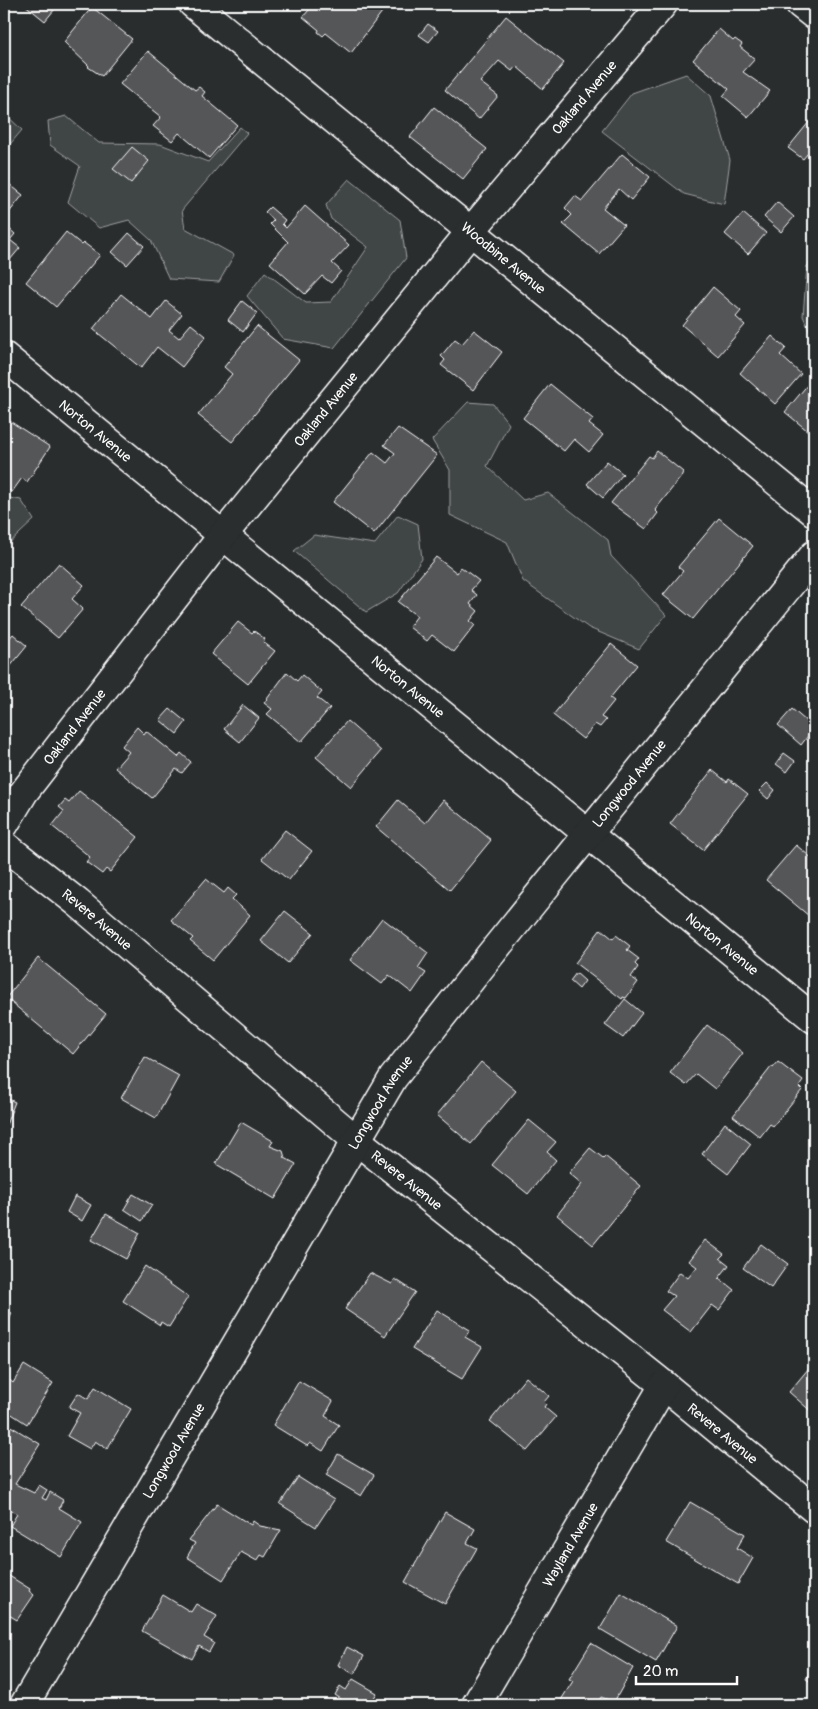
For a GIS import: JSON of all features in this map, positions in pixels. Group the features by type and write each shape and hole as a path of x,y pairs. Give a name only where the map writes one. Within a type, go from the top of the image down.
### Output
{"street":[{"name":"Woodbine Avenue","path":"193,4 814,512"},
{"name":"Oakland Avenue","path":"4,825 24,792 223,535 470,231 663,4"},
{"path":"800,4 814,15"},
{"name":"Norton Avenue","path":"4,356 814,1019"},
{"name":"Longwood Avenue","path":"24,1705 336,1176 355,1139 393,1078 814,555"},
{"name":"Revere Avenue","path":"4,845 78,903 355,1139 664,1385 814,1509"},
{"name":"Wayland Avenue","path":"476,1705 664,1385"}],"shaded area":[{"path":"686,74 711,96 730,160 724,204 684,194 602,131 632,93"},
{"path":"4,113 22,130 6,149 4,147"},
{"path":"66,116 99,143 160,144 208,162 240,127 247,133 182,210 185,228 234,255 219,282 169,279 151,240 129,220 99,228 68,202 80,166 50,145 48,121"},
{"path":"349,179 400,220 406,258 334,348 283,339 247,296 265,272 306,303 331,302 368,247 331,219 326,205"},
{"path":"814,258 814,341 803,316 807,266"},
{"path":"468,402 493,404 509,424 487,466 523,500 548,493 608,540 611,556 666,615 639,649 589,628 523,581 507,542 450,515 450,470 432,440"},
{"path":"4,497 21,500 34,520 5,547"},
{"path":"398,515 418,524 422,559 398,593 366,612 294,551 314,535 375,544"}],"building":[{"path":"24,4 59,4 45,21"},
{"path":"314,4 388,4 351,53 326,33 323,36 318,32 319,30 303,17"},
{"path":"92,7 132,39 102,76 88,67 64,42"},
{"path":"506,16 564,63 543,89 516,66 512,71 499,61 480,82 498,96 479,119 445,90"},
{"path":"428,24 438,31 429,42 419,35"},
{"path":"719,29 733,41 735,39 742,44 740,47 755,59 743,72 770,91 748,117 723,96 729,89 693,60"},
{"path":"148,51 195,90 199,87 205,92 202,96 237,125 209,158 179,133 172,141 153,126 161,117 120,84"},
{"path":"434,107 487,149 463,179 410,137"},
{"path":"814,116 814,158 808,153 803,159 788,148"},
{"path":"132,147 149,161 131,183 113,169"},
{"path":"622,154 650,177 631,200 619,189 603,208 624,225 599,254 563,224 572,215 565,208 575,196 582,201"},
{"path":"4,180 23,195 4,219"},
{"path":"777,202 794,217 781,232 764,217"},
{"path":"305,206 349,245 332,263 341,271 331,283 322,276 305,294 270,263 288,242 270,224 274,220 265,212 270,207 285,220 282,224 286,228"},
{"path":"743,213 766,233 748,254 725,234"},
{"path":"4,224 15,234 10,240 20,248 4,267"},
{"path":"66,232 82,245 84,243 100,255 56,307 26,282"},
{"path":"129,233 144,246 127,265 112,252"},
{"path":"713,287 741,311 736,317 745,325 718,356 682,325"},
{"path":"121,294 152,319 166,301 182,314 169,330 179,338 191,324 206,336 182,367 157,347 141,368 93,329"},
{"path":"242,301 257,313 243,332 228,320"},
{"path":"257,326 299,360 232,442 198,415 232,374 224,367"},
{"path":"474,330 502,352 473,390 441,365 445,360 441,356 455,339 462,344"},
{"path":"772,336 786,348 780,355 801,374 775,404 740,373"},
{"path":"814,377 814,436 785,412"},
{"path":"550,384 593,419 589,424 603,435 589,452 574,439 564,451 523,418"},
{"path":"4,420 6,422 8,420 50,447 27,482 22,478 12,492 4,487"},
{"path":"398,428 437,455 374,534 333,502 373,452 387,463 395,453 384,445"},
{"path":"657,451 683,472 655,510 658,513 646,529 611,503 649,456 652,458"},
{"path":"607,461 623,474 603,498 587,484"},
{"path":"719,518 753,546 693,619 663,595 683,571 678,567"},
{"path":"436,557 457,573 461,567 479,581 471,590 477,595 470,604 478,611 470,621 475,625 454,652 432,635 427,641 409,627 417,616 398,602"},
{"path":"59,563 84,585 72,599 83,609 58,638 21,607"},
{"path":"238,622 252,633 254,631 265,639 263,642 275,651 248,684 211,654"},
{"path":"13,634 27,646 9,668 4,664 4,644"},
{"path":"611,644 637,665 610,698 614,701 601,717 606,720 600,727 595,724 583,739 553,715"},
{"path":"287,672 297,681 302,675 322,692 317,698 330,708 301,742 267,714 272,709 264,703"},
{"path":"243,705 259,718 240,742 224,729"},
{"path":"170,709 186,722 177,734 160,720"},
{"path":"792,709 814,728 801,745 778,725"},
{"path":"347,721 381,751 351,787 316,757"},
{"path":"137,727 144,734 146,731 178,757 181,753 191,762 182,773 176,769 152,798 115,768 129,752 122,746"},
{"path":"784,753 795,761 787,772 776,764"},
{"path":"712,770 727,782 729,779 748,794 703,850 670,824"},
{"path":"767,783 775,790 768,799 759,791"},
{"path":"79,791 138,837 110,872 106,869 102,874 86,862 90,857 52,826 64,811 59,807 65,800 69,803"},
{"path":"398,800 425,823 443,800 491,840 450,890 376,827"},
{"path":"285,830 312,851 289,880 262,859"},
{"path":"796,845 814,860 814,910 809,916 766,880"},
{"path":"206,879 224,893 228,888 236,895 232,899 250,915 213,960 190,941 193,938 171,920"},
{"path":"285,911 313,933 288,963 261,941"},
{"path":"382,918 428,953 418,968 426,973 412,993 389,975 382,984 350,960"},
{"path":"601,929 613,939 616,935 630,946 627,950 639,959 635,964 638,967 631,977 638,982 626,998 623,997 622,999 575,963"},
{"path":"38,958 106,1014 73,1054 6,998"},
{"path":"576,973 585,981 579,989 570,981"},
{"path":"625,999 642,1013 623,1038 605,1025"},
{"path":"707,1025 743,1053 715,1089 696,1074 686,1085 670,1073"},
{"path":"145,1057 179,1076 156,1118 121,1098"},
{"path":"481,1062 516,1091 471,1144 437,1115"},
{"path":"778,1062 803,1081 799,1087 802,1090 773,1126 770,1124 760,1137 733,1116 772,1066 773,1068"},
{"path":"4,1097 15,1102 4,1130"},
{"path":"529,1120 556,1142 547,1152 556,1160 528,1194 492,1165"},
{"path":"241,1122 273,1141 270,1146 283,1151 285,1158 296,1164 275,1199 216,1164"},
{"path":"725,1123 751,1144 728,1174 702,1154"},
{"path":"590,1148 603,1158 605,1156 641,1186 593,1245 557,1215 582,1184 569,1173"},
{"path":"133,1194 152,1205 142,1221 124,1209"},
{"path":"75,1196 91,1205 82,1221 67,1212"},
{"path":"106,1214 140,1233 126,1259 91,1240"},
{"path":"705,1240 724,1254 720,1258 729,1265 719,1278 734,1290 719,1310 712,1305 691,1332 662,1310 674,1296 666,1291 680,1272 688,1278 697,1267 689,1261"},
{"path":"761,1244 788,1264 771,1288 743,1268"},
{"path":"145,1266 188,1297 169,1327 161,1322 160,1325 123,1301"},
{"path":"370,1273 392,1284 395,1279 415,1292 385,1336 345,1309"},
{"path":"4,1310 12,1313 6,1328 4,1327"},
{"path":"437,1310 470,1330 465,1337 482,1347 462,1379 412,1349"},
{"path":"814,1362 814,1414 789,1392"},
{"path":"24,1365 53,1383 27,1424 4,1409 4,1383 7,1378 13,1383"},
{"path":"526,1377 549,1396 544,1402 546,1404 544,1407 556,1417 527,1451 490,1421"},
{"path":"299,1381 333,1401 325,1416 339,1425 323,1451 310,1443 307,1446 273,1425"},
{"path":"95,1387 131,1409 107,1449 95,1441 90,1449 67,1436 80,1413 69,1407 78,1393 88,1399"},
{"path":"4,1422 40,1444 15,1484 34,1493 39,1485 47,1490 42,1498 46,1500 50,1492 63,1500 59,1508 82,1522 61,1557 10,1526 17,1514 4,1506"},
{"path":"338,1454 374,1475 361,1496 326,1475"},
{"path":"298,1477 334,1500 316,1527 280,1504"},
{"path":"690,1502 745,1534 737,1548 753,1558 738,1584 666,1542"},
{"path":"217,1504 251,1525 253,1521 260,1526 281,1530 265,1557 261,1555 257,1561 241,1552 223,1580 187,1557 195,1543 189,1540"},
{"path":"445,1512 475,1529 467,1543 477,1548 445,1604 405,1582"},
{"path":"4,1567 8,1570 6,1574 30,1589 29,1591 34,1595 17,1620 4,1612"},
{"path":"621,1593 677,1626 656,1662 600,1629"},
{"path":"163,1595 191,1612 196,1604 217,1616 204,1637 214,1643 209,1652 199,1646 192,1659 142,1631"},
{"path":"591,1643 633,1668 614,1702 601,1697 597,1705 570,1705 561,1700 573,1681 569,1679"},
{"path":"347,1647 364,1656 354,1674 338,1665"},
{"path":"814,1664 814,1684 806,1679"},
{"path":"353,1679 377,1693 370,1704 372,1705 337,1705 341,1699 335,1695 340,1686 346,1690"}]}
